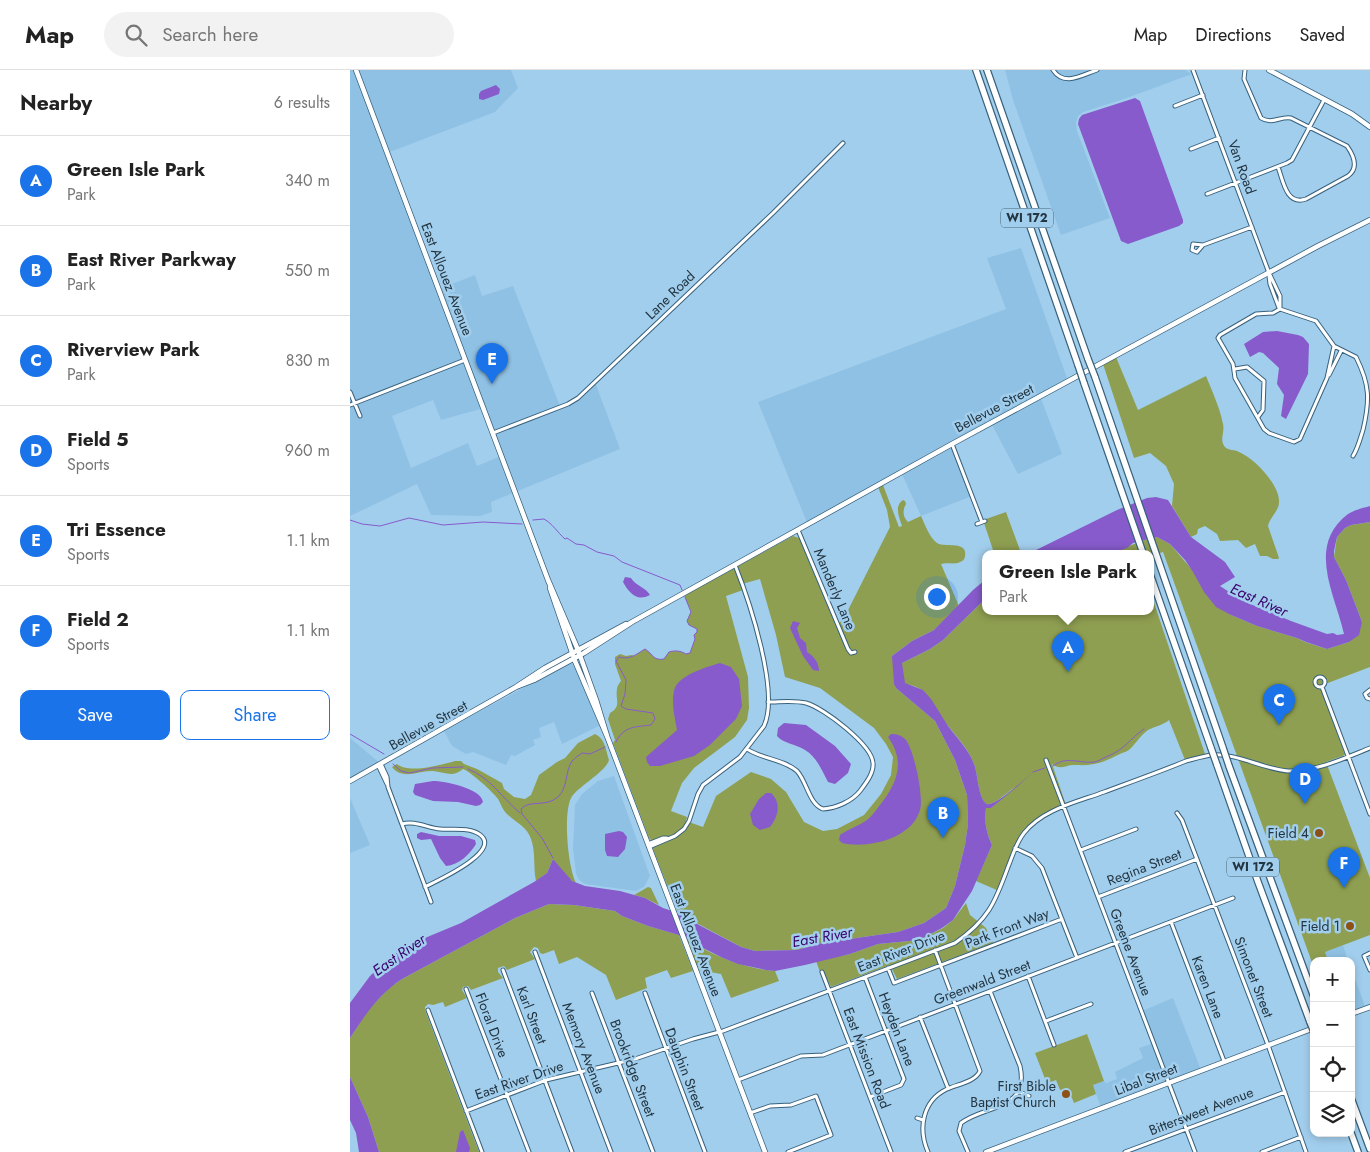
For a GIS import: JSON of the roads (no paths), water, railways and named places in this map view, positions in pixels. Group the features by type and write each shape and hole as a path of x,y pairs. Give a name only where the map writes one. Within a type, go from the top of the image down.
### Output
{"highway":[{"name":"WI 172","path":"974,70 1143,550"},
{"name":"WI 172","path":"989,70 995,92 1223,748 1310,986"},
{"name":"WI 172","path":"1154,585 1258,882 1310,1022"},
{"path":"1355,1109 1362,1117 1370,1138"},
{"path":"1355,1109 1370,1149"},
{"path":"1352,1137 1357,1152"}],"street":[{"name":"East Allouez Avenue","path":"356,70 548,580 596,700 607,736"},
{"path":"1053,70 1059,77 1070,79 1097,70"},
{"name":"Van Road","path":"1193,70 1269,273 1280,296 1280,309"},
{"path":"1245,70 1244,79 1260,118 1269,121 1288,117 1347,146 1354,160 1353,172 1348,176 1306,199 1299,200 1293,199 1287,193 1278,167"},
{"path":"1269,70 1358,117 1370,127"},
{"path":"1175,106 1203,95"},
{"path":"1207,194 1292,160 1324,100"},
{"path":"1191,149 1219,138"},
{"name":"Lane Road","path":"493,433 568,404 578,398 844,143"},
{"name":"Bellevue Street","path":"350,781 516,687 536,673 578,653 618,628 632,622 952,444 1370,220"},
{"path":"1203,245 1252,227"},
{"path":"1341,351 1298,441 1294,442 1269,433 1258,418 1235,378 1235,369 1218,338 1256,314 1273,313 1280,309 1316,321 1334,346 1356,357 1369,394 1368,413 1353,456"},
{"path":"1327,378 1334,346"},
{"path":"350,406 465,360"},
{"path":"1235,369 1247,367 1264,381 1263,410 1258,418"},
{"path":"350,392 360,416"},
{"path":"952,444 984,522 977,524"},
{"name":"Manderly Lane","path":"798,530 848,648 851,653 855,652"},
{"path":"649,845 663,838 678,834 686,827 698,794 704,784 738,759 766,724 768,702 767,679 761,646 735,565"},
{"name":"East Allouez Avenue","path":"548,580 554,602 587,692 607,736 765,1152"},
{"path":"1322,687 1370,814"},
{"path":"1370,690 1366,694 1367,698 1370,699"},
{"path":"747,749 794,770 803,779 816,803 824,809 835,807 851,800 861,790 871,774 873,761 868,750 851,733 819,709 803,703 768,702"},
{"name":"East River Drive","path":"466,1111 544,1080 635,1060 723,1031 955,942 976,927 996,899 1015,848 1024,833 1042,817 1064,806 1186,761 1212,755 1236,758 1287,771 1314,768 1370,748"},
{"name":"Greene Avenue","path":"1046,760 1194,1152"},
{"path":"380,764 387,777 388,787 431,902"},
{"name":"Simonet Street","path":"1177,813 1182,820 1268,1045 1306,1152"},
{"path":"402,824 411,823 438,829 465,830 479,834 482,837 483,846 470,862 456,872 425,886"},
{"path":"1081,850 1136,829"},
{"path":"1015,848 1032,856 1042,868 1077,958"},
{"name":"Regina Street","path":"1098,897 1197,859"},
{"name":"Greenwald Street","path":"737,1080 801,1056 823,1055 1233,898"},
{"name":"Park Front Way","path":"888,968 894,983 1062,919"},
{"name":"Karen Lane","path":"1171,922 1224,1061"},
{"path":"928,1152 922,1135 923,1120 933,1101 948,1088 975,1078 980,1071 936,950"},
{"name":"Memory Avenue","path":"535,952 611,1152"},
{"path":"1370,953 1364,956 1370,970"},
{"name":"Karl Street","path":"503,970 572,1152"},
{"name":"East Mission Road","path":"822,972 891,1152"},
{"path":"1028,976 1054,1045"},
{"name":"Heyden Lane","path":"865,977 904,1080 899,1086 870,1097"},
{"name":"Floral Drive","path":"466,989 528,1152"},
{"path":"968,1152 959,1131 961,1123 1007,1104 1017,1091 1021,1078 1020,1066 990,990"},
{"name":"Brookridge Street","path":"592,992 653,1152"},
{"name":"Dauphin Street","path":"646,993 705,1152"},
{"path":"1046,1021 1091,1004"},
{"path":"1355,1013 1370,1007"},
{"path":"428,1010 482,1152"},
{"path":"920,1017 948,1088"},
{"name":"Libal Street","path":"986,1152 1310,1029"},
{"path":"1017,1091 1030,1096"},
{"name":"Bittersweet Avenue","path":"1125,1152 1285,1092"},
{"path":"750,1113 770,1106 792,1105 816,1096 831,1136 788,1152"},
{"path":"917,1118 923,1120"},
{"path":"1262,1152 1301,1137"}],"water":[{"path":"496,85 500,89 499,94 483,100 479,99 481,91"},
{"path":"1135,98 1140,101 1183,223 1128,244 1121,241 1078,124 1082,115"},
{"path":"1277,331 1303,337 1309,344 1308,374 1286,419 1281,416 1284,395 1277,384 1279,368 1263,353 1259,352 1250,357 1244,344 1263,332"},
{"path":"1156,497 1168,500 1191,537 1225,562 1235,577 1220,586 1243,601 1291,621 1327,634 1333,633 1337,635 1344,634 1327,571 1326,555 1328,541 1335,527 1348,514 1370,506 1370,522 1351,525 1345,528 1337,537 1334,551 1334,557 1346,580 1362,622 1359,635 1349,642 1327,649 1257,626 1231,615 1216,607 1204,592 1185,560 1170,544 1157,537 1133,543 1121,550 1036,550 1117,510 1147,498"},
{"path":"625,577 631,578 650,595 637,597 634,595 623,582"},
{"name":"East River","path":"982,582 982,602 943,640 902,663 905,683 923,690 969,754 975,768 984,802 991,804 997,801 1033,772 1018,786 991,808 986,808 986,826 992,845 972,891 953,920 942,928 919,940 878,944 850,954 775,971 738,964 695,944 689,938 648,926 622,916 615,911 574,905 549,904 515,918 402,979 379,998 350,1038 350,1003 370,976 384,962 408,945 461,923 534,882 547,873 553,859 572,881 585,886 620,891 645,898 663,908 684,915 741,947 755,951 797,950 822,943 898,932 924,923 946,908 955,886 965,845 968,824 967,795 955,760 935,721 896,688 892,656 912,641 934,630"},
{"path":"793,621 800,623 797,628 800,638 806,643 807,652 816,660 819,671 813,670 803,656 790,628"},
{"path":"720,663 731,667 739,679 742,706 736,719 710,745 694,756 660,766 650,766 646,757 677,730 673,701 676,685 686,676"},
{"path":"784,723 806,725 835,746 851,764 848,773 835,784 828,782 813,756 802,748 783,741 777,736 778,728"},
{"path":"891,734 905,739 912,752 921,795 920,810 908,828 887,840 864,844 842,843 839,840 840,835 871,817 891,789 898,764 894,746 888,737"},
{"path":"433,781 445,782 469,789 481,797 483,802 476,806 458,802 433,801 415,795 413,792 415,784"},
{"path":"766,793 771,793 777,801 778,810 770,827 760,830 753,825 750,814 759,799"},
{"path":"421,832 439,836 461,836 475,840 476,844 464,858 455,864 446,866 431,839 421,840 417,838 417,834"},
{"path":"623,832 627,837 625,849 618,857 607,856 605,834"},
{"path":"350,1077 368,1117 379,1152 359,1152 356,1133 350,1120"},
{"path":"463,1130 470,1148 469,1152 456,1152 460,1132"}],"waterway":[{"path":"350,520 362,524 380,526 409,518 443,525 483,522 522,524"},
{"path":"533,520 544,519 565,539 567,538 576,544 584,545 597,552 614,556 622,562 680,585 682,590"},
{"path":"616,742 626,730 651,725 655,719 653,713 626,709 621,706 625,694 626,680 616,661 619,657 629,657 645,649 655,658 660,659 664,659 671,651 690,653 697,629 689,625 687,621 691,612 685,597"},
{"path":"1053,766 1068,760 1098,761 1123,748 1144,729"},
{"path":"350,734 384,754"},
{"path":"553,858 542,838 522,814 521,809 529,804 548,802 558,797 563,789 572,761 582,753 590,754 605,747"},
{"path":"393,764 401,771 410,773 432,768 463,767"},
{"path":"1033,772 1045,768"},
{"path":"468,769 483,777 520,813"}],"place":[{"name":"Tri Essence","path":"492,384"},
{"name":"Green Isle Park","path":"1068,672"},
{"name":"Riverview Park","path":"1279,725"},
{"name":"Field 5","path":"1305,804"},
{"name":"Field 4","path":"1319,833"},
{"name":"East River Parkway","path":"943,838"},
{"name":"Field 2","path":"1344,888"},
{"name":"Field 1","path":"1350,926"},
{"name":"First Bible Baptist Church","path":"1066,1094"}]}
